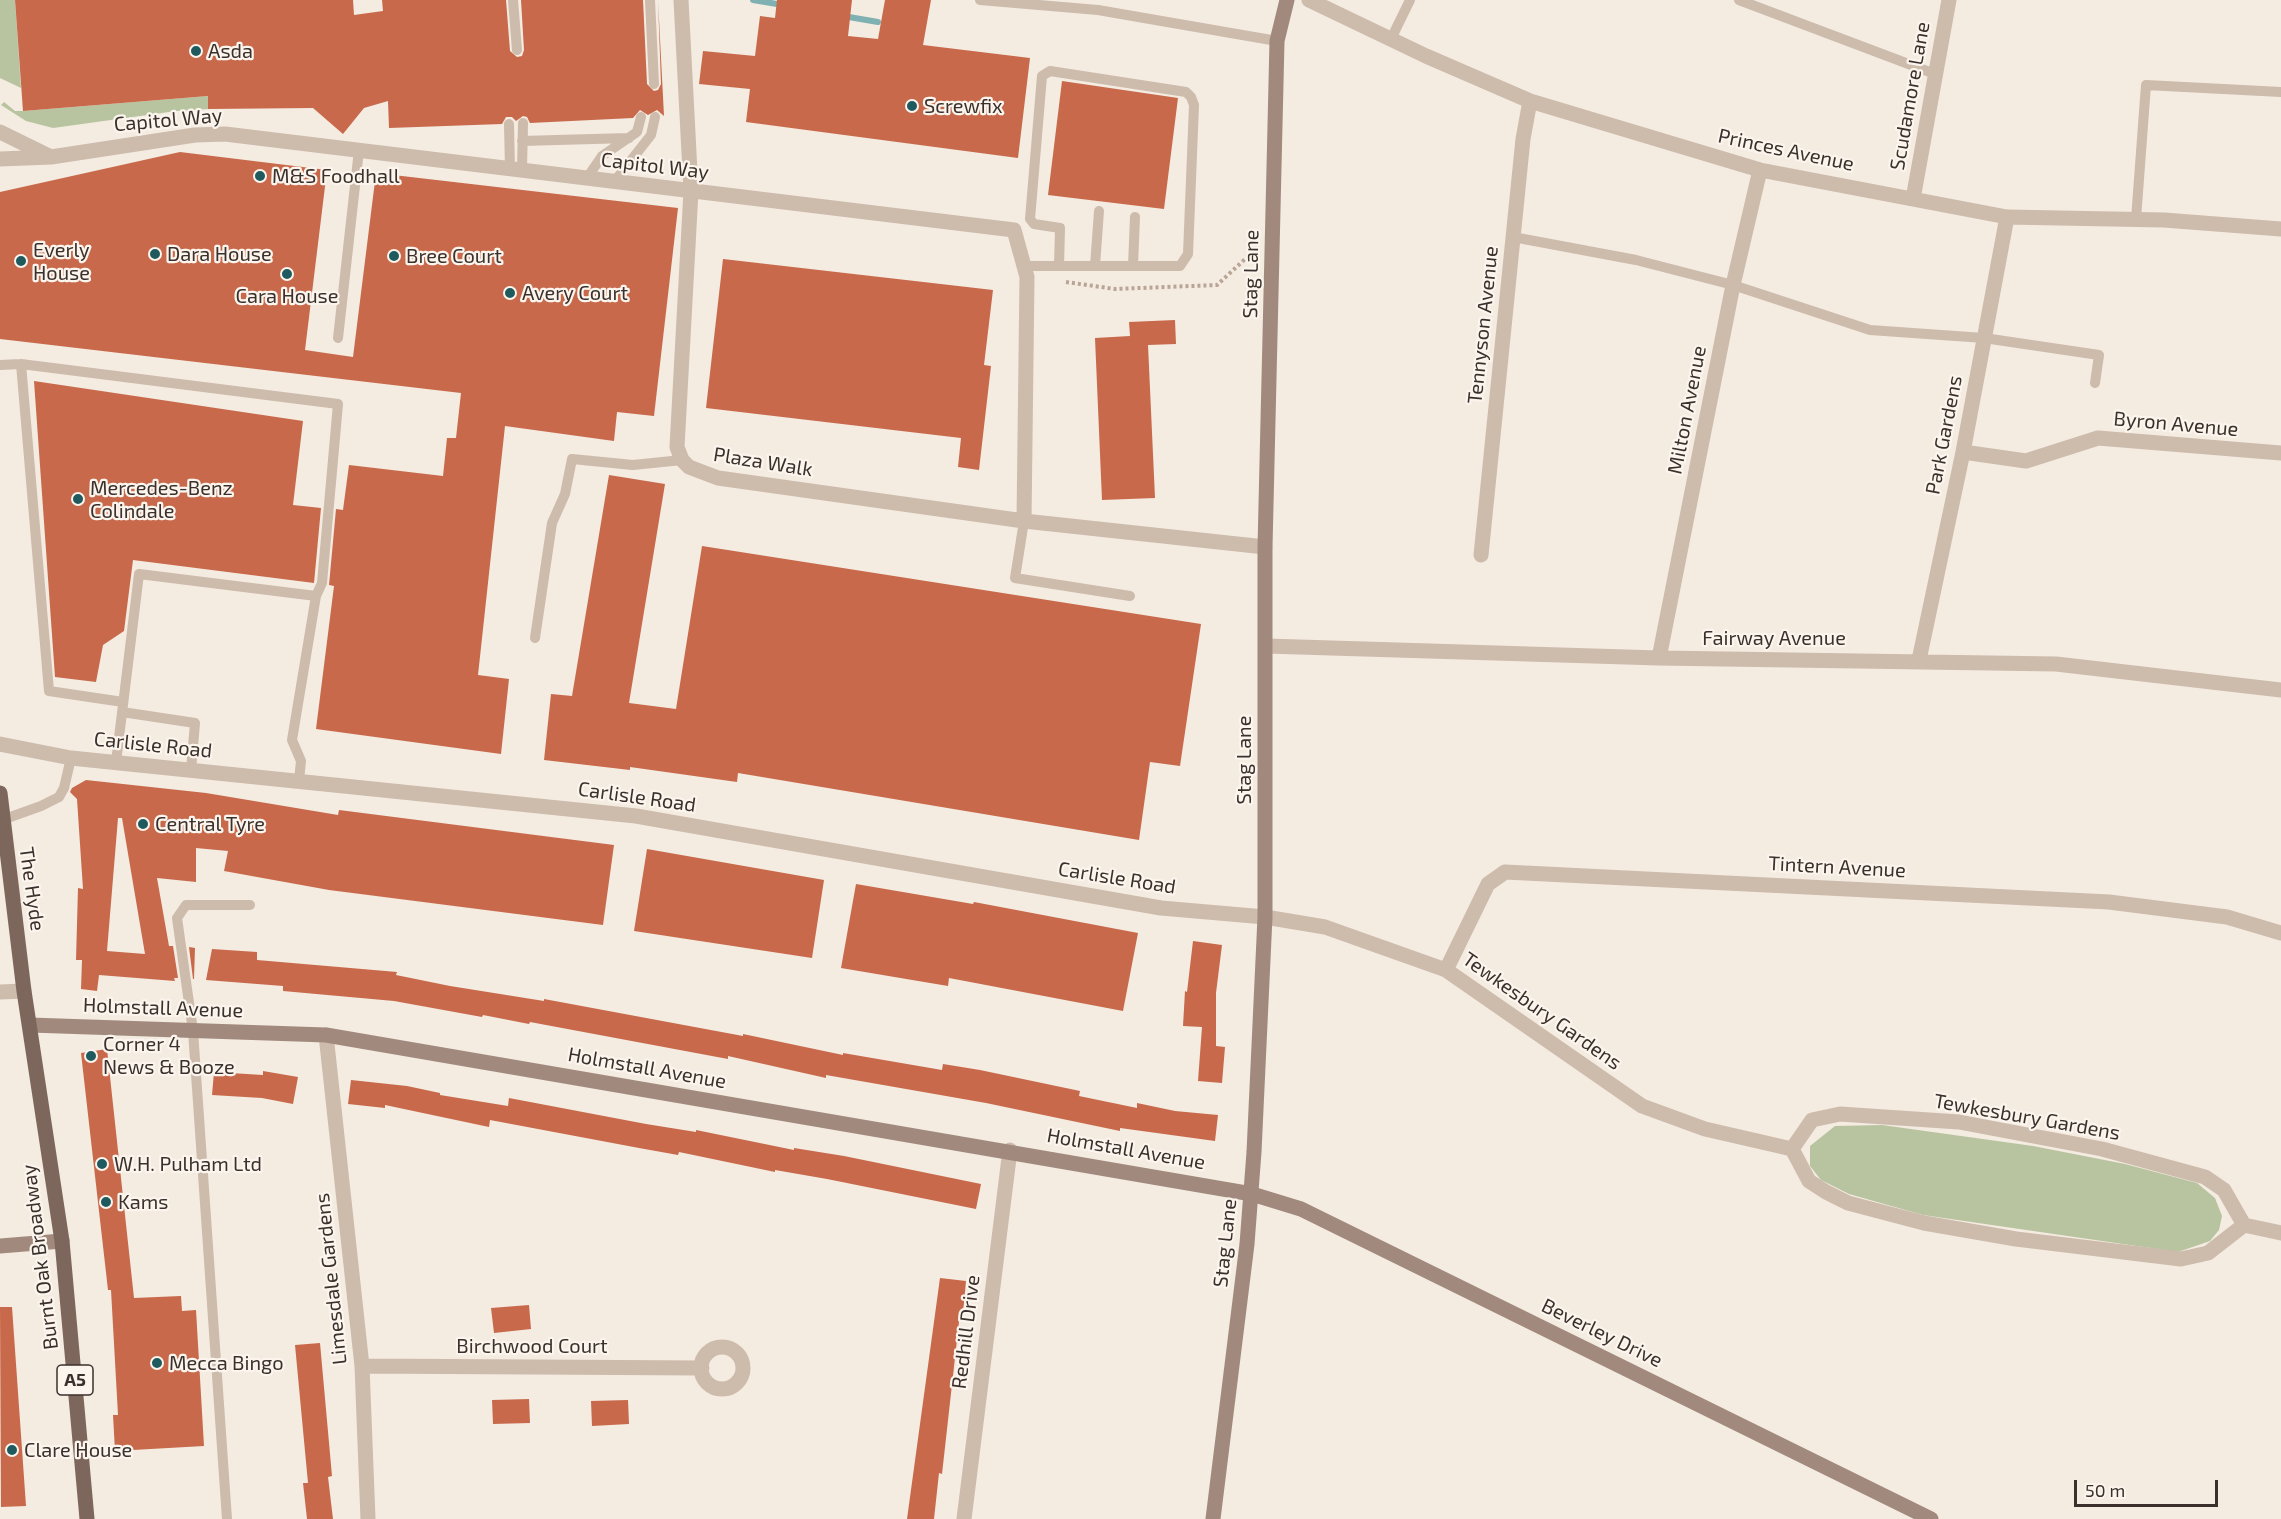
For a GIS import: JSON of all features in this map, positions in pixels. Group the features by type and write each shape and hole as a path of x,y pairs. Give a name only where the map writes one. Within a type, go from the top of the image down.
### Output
{"main road":[{"name":"The Hyde","path":"0,793 24,991"},
{"name":"Burnt Oak Broadway","path":"24,991 62,1241 87,1519"}],"street":[{"path":"681,0 691,191 677,436 682,460"},
{"name":"Stag Lane","path":"1213,1519 1252,1194 1265,917 1265,547 1277,41 1287,0"},
{"name":"Princes Avenue","path":"1309,0 1530,100 1760,170 2007,217 2136,219 2281,229"},
{"name":"Scudamore Lane","path":"1913,199 1949,0"},
{"name":"Tennyson Avenue","path":"1481,555 1523,139 1530,100"},
{"path":"0,132 51,157"},
{"name":"Capitol Way","path":"0,159 51,157 195,135 225,134 1014,230 1026,266 1024,521"},
{"name":"Milton Avenue","path":"1659,658 1733,285 1760,170"},
{"name":"Park Gardens","path":"1920,660 1963,452 2007,217"},
{"name":"Byron Avenue","path":"1963,452 2026,461 2098,438 2281,453"},
{"name":"Plaza Walk","path":"682,460 697,472 718,478 1024,521 1265,547"},
{"name":"Fairway Avenue","path":"1266,646 1659,658 1920,660 2056,664 2281,690"},
{"name":"Carlisle Road","path":"0,744 71,758 636,816 1161,908 1265,917"},
{"name":"Tintern Avenue","path":"1446,970 1488,884 1505,872 2109,902 2227,917 2281,933"},
{"name":"Tewkesbury Gardens","path":"1265,917 1325,927 1446,970 1642,1106 1705,1129 1792,1149 1812,1120 1840,1114 1959,1122 2102,1149 2205,1177 2224,1190 2244,1225"},
{"path":"0,992 24,991"},
{"name":"Holmstall Avenue","path":"30,1025 326,1035 1010,1150 1252,1194"},
{"name":"Limesdale Gardens","path":"326,1035 362,1366 368,1519"},
{"path":"1792,1149 1809,1180 1826,1192 1848,1203 1947,1227 2181,1259 2208,1252 2244,1225 2281,1233"},
{"name":"Redhill Drive","path":"964,1519 1010,1150"},
{"name":"Beverley Drive","path":"1252,1194 1301,1209 1931,1519"},
{"path":"0,1246 62,1241"},
{"name":"Birchwood Court","path":"362,1366 702,1368"}],"lane":[{"path":"513,0 517,50"},
{"path":"650,0 654,84"},
{"path":"980,0 1098,10 1277,41"},
{"path":"1391,39 1410,0"},
{"path":"1739,0 1935,74"},
{"path":"1026,266 1059,266 1180,266 1188,254 1194,105 1186,92 1050,71 1042,76 1030,219 1034,224 1060,228 1059,266"},
{"path":"2136,219 2146,85 2281,92"},
{"path":"586,178 602,156 637,132 641,117"},
{"path":"614,182 651,135 656,117"},
{"path":"516,170 523,123"},
{"path":"509,124 516,170"},
{"path":"522,141 629,138"},
{"path":"338,338 359,150"},
{"path":"1095,266 1099,211"},
{"path":"1133,266 1135,217"},
{"path":"1513,237 1636,260 1733,285 1870,330 1984,338 2099,355 2095,383"},
{"path":"21,364 49,691 195,723 191,770"},
{"path":"0,365 21,364 339,404 322,583 316,596 292,740 301,761 299,780"},
{"path":"535,638 552,522 565,494 572,459 633,465 682,460"},
{"path":"1024,521 1015,578 1131,596"},
{"path":"116,762 139,574 316,596"},
{"path":"2,820 41,806 58,797 64,788 71,758"},
{"path":"226,1519 193,1031 177,918 186,905 250,905"}],"green space":[{"path":"0,0 15,0 21,88 0,78"},
{"path":"208,96 208,109 176,111 53,128 26,121 1,105 4,102 15,111 23,111"},
{"path":"1882,1125 2033,1146 2125,1164 2197,1183 2215,1198 2222,1216 2219,1230 2210,1241 2178,1252 1923,1215 1849,1194 1821,1180 1810,1166 1810,1146 1835,1126"}],"building":[{"path":"15,0 353,0 354,15 383,11 382,0 506,0 510,51 517,57 522,56 524,50 521,0 643,0 647,84 654,91 658,90 661,84 658,0 664,116 657,110 648,115 640,110 633,118 530,123 527,117 523,116 516,121 512,117 506,117 502,124 389,128 388,101 364,108 343,134 313,108 208,109 208,96 23,111"},
{"path":"777,0 852,0 848,36 878,39 885,0 931,0 923,45 1030,58 1018,158 746,122 750,89 699,84 703,51 755,56 760,16 775,18"},
{"path":"1062,81 1178,98 1164,209 1048,195"},
{"path":"180,152 327,170 305,350 353,357 376,173 678,208 654,416 617,412 614,441 505,426 478,675 509,679 501,754 316,729 334,586 329,585 336,509 343,510 349,465 443,476 447,438 456,438 461,393 0,339 0,192"},
{"path":"723,259 993,290 984,365 991,366 979,470 958,467 961,438 706,408"},
{"path":"1175,320 1176,344 1148,345 1155,498 1102,500 1095,338 1130,336 1129,322"},
{"path":"34,381 303,421 293,505 321,508 314,583 133,560 124,631 103,645 96,682 55,677"},
{"path":"609,475 665,484 629,703 676,709 702,546 1201,624 1180,766 1150,762 1139,840 738,773 737,782 630,767 630,770 544,760 551,694 572,696"},
{"path":"86,780 206,793 338,815 339,810 614,845 603,925 329,890 224,871 228,851 196,848 196,882 157,878 169,946 173,946 178,978 174,978 175,981 99,975 97,991 81,989 82,960 76,960 78,888 83,889 77,799 70,792 72,788","holes":["118,818 122,818 145,954 107,951"]},
{"path":"647,849 824,880 812,958 634,931"},
{"path":"856,884 973,904 974,902 1138,933 1123,1011 949,978 948,986 841,968"},
{"path":"1193,941 1222,945 1216,993 1216,1046 1225,1047 1222,1083 1198,1081 1202,1027 1183,1026 1185,991 1187,992"},
{"path":"189,947 195,948 194,979 193,979"},
{"path":"212,949 257,952 257,960 397,972 396,975 450,986 544,1001 544,999 743,1036 743,1034 843,1055 843,1053 942,1070 943,1064 980,1070 1080,1091 1079,1096 1137,1108 1137,1103 1175,1111 1218,1115 1215,1141 1120,1128 1120,1131 986,1103 826,1075 826,1078 728,1056 728,1059 530,1022 529,1024 483,1015 482,1017 394,1001 283,991 283,986 206,980"},
{"name":"Mecca Bingo","path":"107,1049 134,1298 181,1296 182,1311 196,1310 204,1446 115,1451 113,1415 118,1415 111,1290 108,1290 81,1053"},
{"path":"263,1071 298,1077 293,1104 262,1098 212,1095 214,1072 263,1075"},
{"path":"351,1080 407,1086 440,1093 440,1095 508,1106 509,1098 646,1124 696,1132 696,1130 794,1150 794,1148 844,1156 981,1184 976,1209 827,1179 775,1170 775,1172 679,1152 678,1155 490,1120 489,1127 385,1105 385,1108 348,1104"},
{"path":"940,1278 966,1281 963,1313 960,1313 942,1474 939,1473 934,1519 907,1519"},
{"path":"529,1305 531,1329 494,1333 491,1308"},
{"path":"0,1307 12,1307 26,1506 1,1507"},
{"path":"320,1343 332,1476 328,1477 333,1519 307,1519 303,1483 308,1483 295,1345"},
{"path":"529,1399 530,1423 493,1424 492,1400"},
{"path":"628,1400 629,1424 592,1426 591,1401"}],"waterway":[{"path":"753,0 783,5"},
{"path":"843,16 878,22"}],"place":[{"name":"Asda","path":"196,51"},
{"name":"Screwfix","path":"912,106"},
{"name":"M&S Foodhall","path":"260,176"},
{"name":"Dara House","path":"155,254"},
{"name":"Bree Court","path":"394,256"},
{"name":"Everly House","path":"21,261"},
{"name":"Cara House","path":"287,274"},
{"name":"Avery Court","path":"510,293"},
{"name":"Mercedes-Benz Colindale","path":"78,499"},
{"name":"Central Tyre","path":"143,824"},
{"name":"Corner 4 News & Booze","path":"91,1056"},
{"name":"W.H. Pulham Ltd","path":"102,1164"},
{"name":"Kams","path":"106,1202"},
{"name":"Mecca Bingo","path":"157,1363"},
{"name":"Clare House","path":"12,1450"}]}
